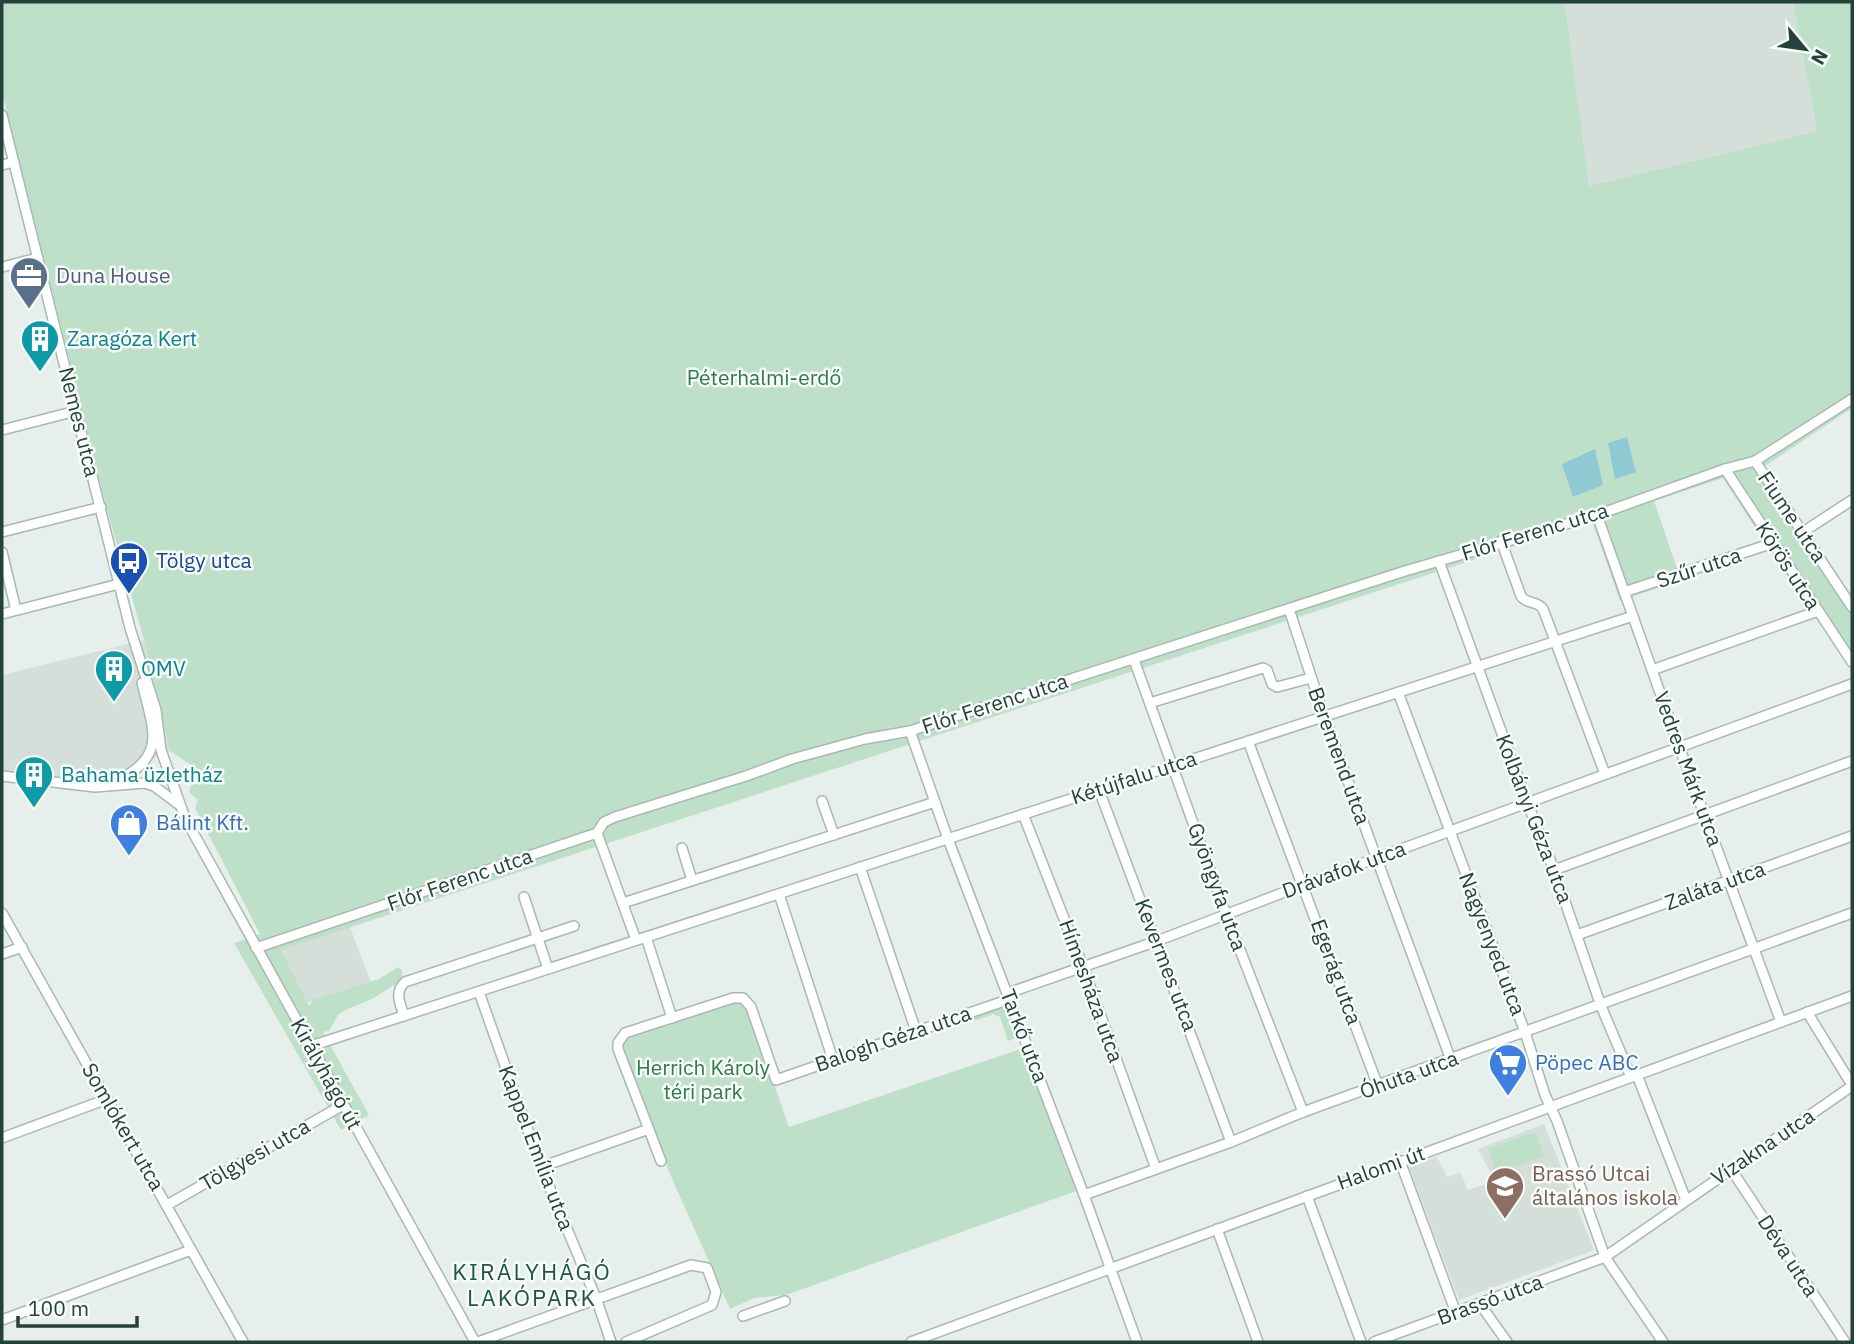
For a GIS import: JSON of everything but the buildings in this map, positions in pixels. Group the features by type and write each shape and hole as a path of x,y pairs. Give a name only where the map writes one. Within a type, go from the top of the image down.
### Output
{"street":[{"name":"Nemes utca","path":"2,115 102,507 119,584 156,710 161,750 168,768"},
{"path":"2,165 14,162"},
{"path":"2,267 38,258"},
{"name":"Flór Ferenc utca","path":"256,948 597,833 604,822 615,817 864,739 910,731 1501,541 1597,515 1725,469 1755,461 1852,399"},
{"path":"2,430 76,411"},
{"name":"Fiume utca","path":"1755,461 1849,593 1852,607"},
{"name":"Körös utca","path":"1725,469 1852,662"},
{"path":"1803,532 1852,500"},
{"path":"2,532 102,507"},
{"name":"Vedres Márk utca","path":"1597,515 1679,749 1781,1022"},
{"path":"1501,541 1521,596 1527,602 1537,603 1542,607 1605,774"},
{"name":"Szűr utca","path":"1624,592 1773,543"},
{"path":"2,552 16,610"},
{"name":"Kolbányi Géza utca","path":"1439,561 1476,667 1554,870 1601,1006 1634,1076 1686,1200"},
{"path":"2,614 119,584"},
{"name":"Beremend utca","path":"1289,609 1324,716 1451,1060"},
{"path":"1652,670 1818,611"},
{"name":"Kétújfalu utca","path":"311,1046 1633,616"},
{"name":"Nemes utca","path":"136,647 153,728 152,748 144,762"},
{"name":"Gyöngyfa utca","path":"1134,660 1226,914 1303,1112"},
{"path":"1150,703 1263,668 1267,670 1272,684 1277,687 1311,678"},
{"name":"Drávafok utca","path":"1009,996 1527,802 1852,684"},
{"name":"Nagyenyed utca","path":"1398,692 1525,1032 1605,1257 1663,1342"},
{"name":"Tarkő utca","path":"910,731 1137,1342"},
{"name":"Egerág utca","path":"1248,741 1378,1086"},
{"path":"2,776 104,787 164,782 168,768 160,757 144,762 104,787"},
{"path":"1554,870 1852,761"},
{"path":"144,762 140,774 150,784"},
{"name":"Királyhágó út","path":"168,768 179,806 477,1342"},
{"name":"Királyhágó út","path":"150,784 179,806"},
{"name":"Kevermes utca","path":"1099,790 1231,1142"},
{"path":"822,800 834,835"},
{"path":"623,902 935,802"},
{"name":"Hímesháza utca","path":"1023,814 1083,967 1156,1169"},
{"path":"597,833 636,940"},
{"name":"Zaláta utca","path":"1577,935 1852,836"},
{"path":"682,848 692,880"},
{"path":"860,867 916,1031"},
{"path":"779,894 833,1060"},
{"path":"524,897 548,969"},
{"name":"Somlókert utca","path":"2,913 243,1342"},
{"name":"Óhuta utca","path":"1084,1195 1231,1142 1303,1112 1852,913"},
{"path":"404,1016 397,994 405,982 574,926"},
{"path":"646,937 672,1018 625,1033 618,1043 618,1049 661,1161"},
{"path":"2,954 23,947"},
{"name":"Kappel Emília utca","path":"479,992 541,1167 596,1298 611,1342"},
{"name":"Balogh Géza utca","path":"672,1018 733,998 743,998 751,1007 776,1080 1009,996"},
{"name":"Halomi út","path":"911,1342 1852,996"},
{"path":"1807,1013 1852,1086"},
{"name":"Vízakna utca","path":"1605,1257 1852,1086"},
{"path":"2,1138 107,1099"},
{"name":"Tölgyesi utca","path":"167,1205 343,1105"},
{"path":"541,1167 649,1129"},
{"path":"1400,1161 1456,1313"},
{"name":"Déva utca","path":"1731,1169 1845,1342"},
{"path":"1307,1196 1361,1342"},
{"path":"1217,1229 1258,1342"},
{"path":"2,1320 191,1250"},
{"name":"Brassó utca","path":"1374,1342 1605,1257"},
{"path":"477,1342 691,1265 707,1268 716,1292 712,1305 626,1342"},
{"path":"743,1316 785,1301"},
{"path":"1480,1304 1507,1342"}],"shaded area":[{"path":"1565,2 1793,2 1817,131 1589,186"},
{"path":"144,640 170,751 99,783 2,772 2,675"},
{"path":"349,925 371,982 307,1003 280,950"},
{"name":"Brassó Utcai általános iskola","path":"1544,1124 1594,1250 1459,1300 1409,1167 1437,1157 1447,1177 1460,1172 1468,1190 1495,1181 1478,1149"}],"green space":[{"name":"Péterhalmi-erdő","path":"2,2 1565,2 1589,186 1817,131 1793,2 1852,2 1852,408 1765,466 1852,597 1852,669 1723,478 1654,501 1681,580 1620,601 1592,521 281,950 309,1006 313,1000 379,979 398,967 402,970 399,982 372,999 343,1011 329,1031 323,1032 369,1115 341,1130 234,943 260,934 195,808 198,800 189,792 197,769 170,751 144,640 106,506 2,92"},
{"name":"Herrich Károly téri park","path":"734,1001 747,1007 789,1127 1023,1048 1076,1191 786,1295 754,1298 730,1309 670,1174 622,1050 622,1041 628,1036"},
{"path":"1009,1002 1022,1036 1008,1041 1000,1017 993,1014 974,1021 973,1016"},
{"path":"1535,1132 1544,1156 1497,1173 1488,1149"}],"water":[{"path":"1627,437 1636,472 1615,479 1608,443"},
{"path":"1595,449 1603,485 1573,497 1562,464"}],"place":[{"name":"Duna House","path":"29,310"},
{"name":"Zaragóza Kert","path":"40,373"},
{"name":"Tölgy utca","path":"129,595"},
{"name":"OMV","path":"114,703"},
{"name":"Bahama üzletház","path":"34,809"},
{"name":"Bálint Kft.","path":"129,857"},
{"name":"Pöpec ABC","path":"1508,1097"},
{"name":"Brassó Utcai általános iskola","path":"1505,1220"}],"district":[{"name":"KIRÁLYHÁGÓ LAKÓPARK","path":"532,1285"}]}
